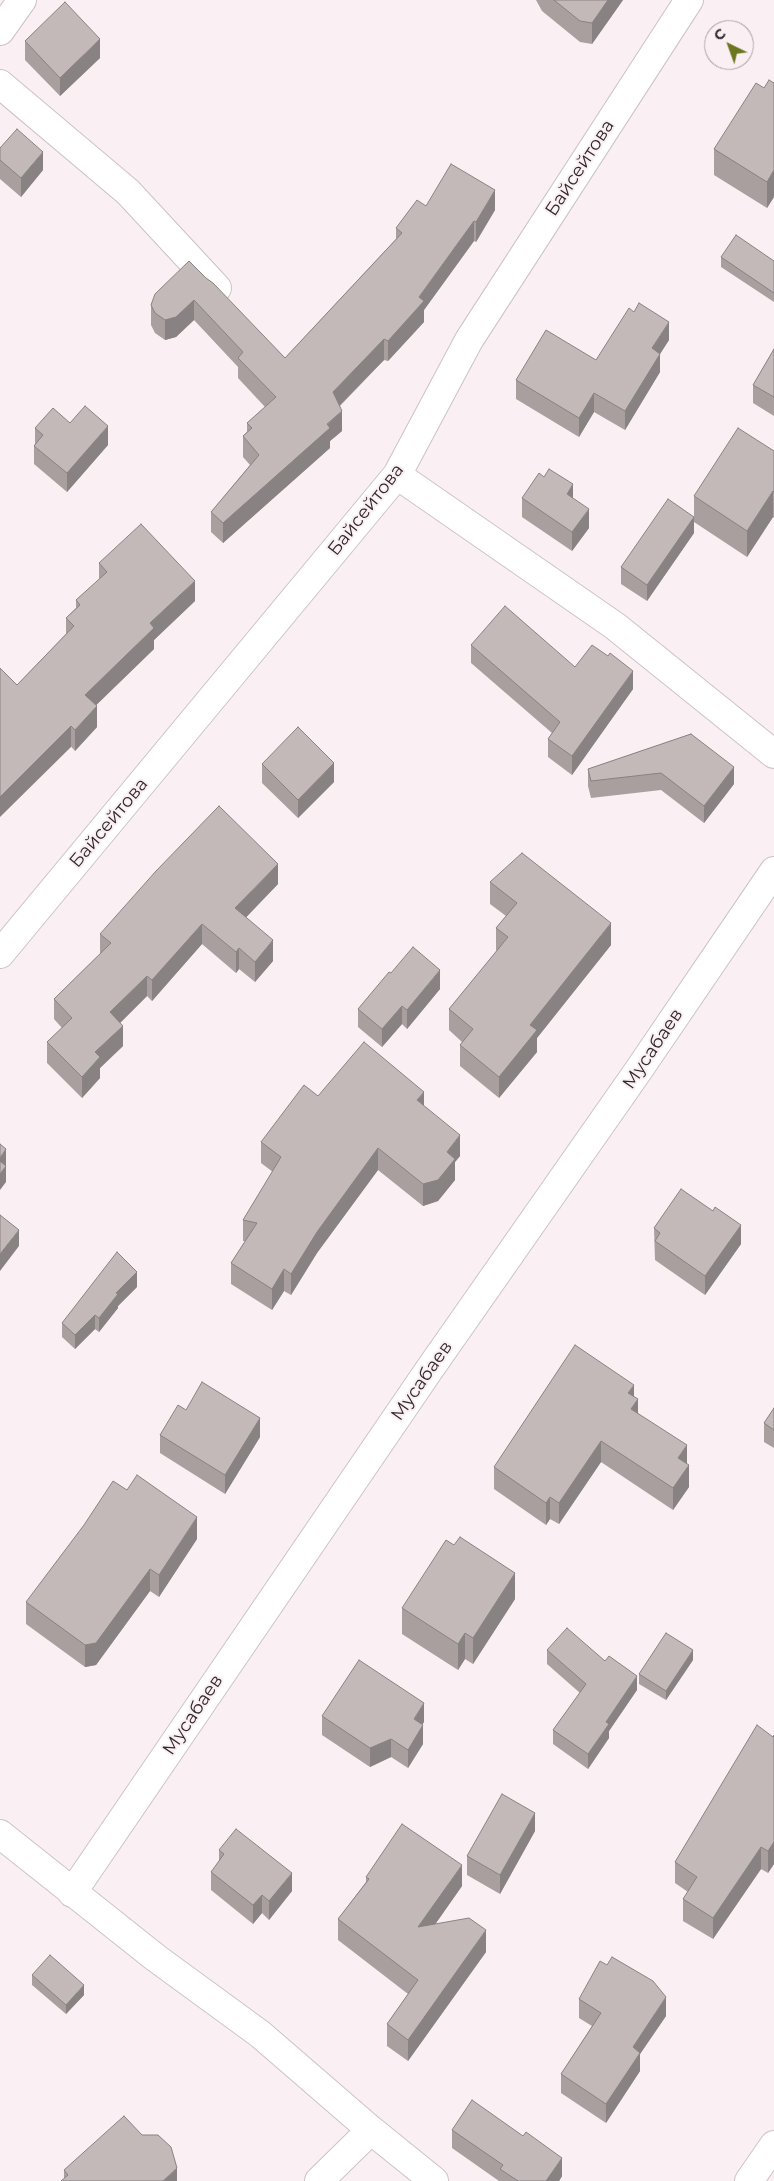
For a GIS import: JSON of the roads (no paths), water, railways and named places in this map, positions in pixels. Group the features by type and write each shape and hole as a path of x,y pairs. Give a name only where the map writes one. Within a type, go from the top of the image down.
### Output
{"street":[{"path":"0,31 22,0"},
{"name":"Байсейтова","path":"0,954 397,475 469,340 689,0"},
{"path":"0,84 128,192 217,288"},
{"path":"397,475 615,626 774,754"},
{"name":"Мусабаев","path":"72,1893 424,1378 638,1072 774,871"},
{"path":"0,1834 156,1958 260,2034 371,2130 434,2181"},
{"path":"319,2181 371,2130"},
{"path":"749,2181 774,2144"}]}
